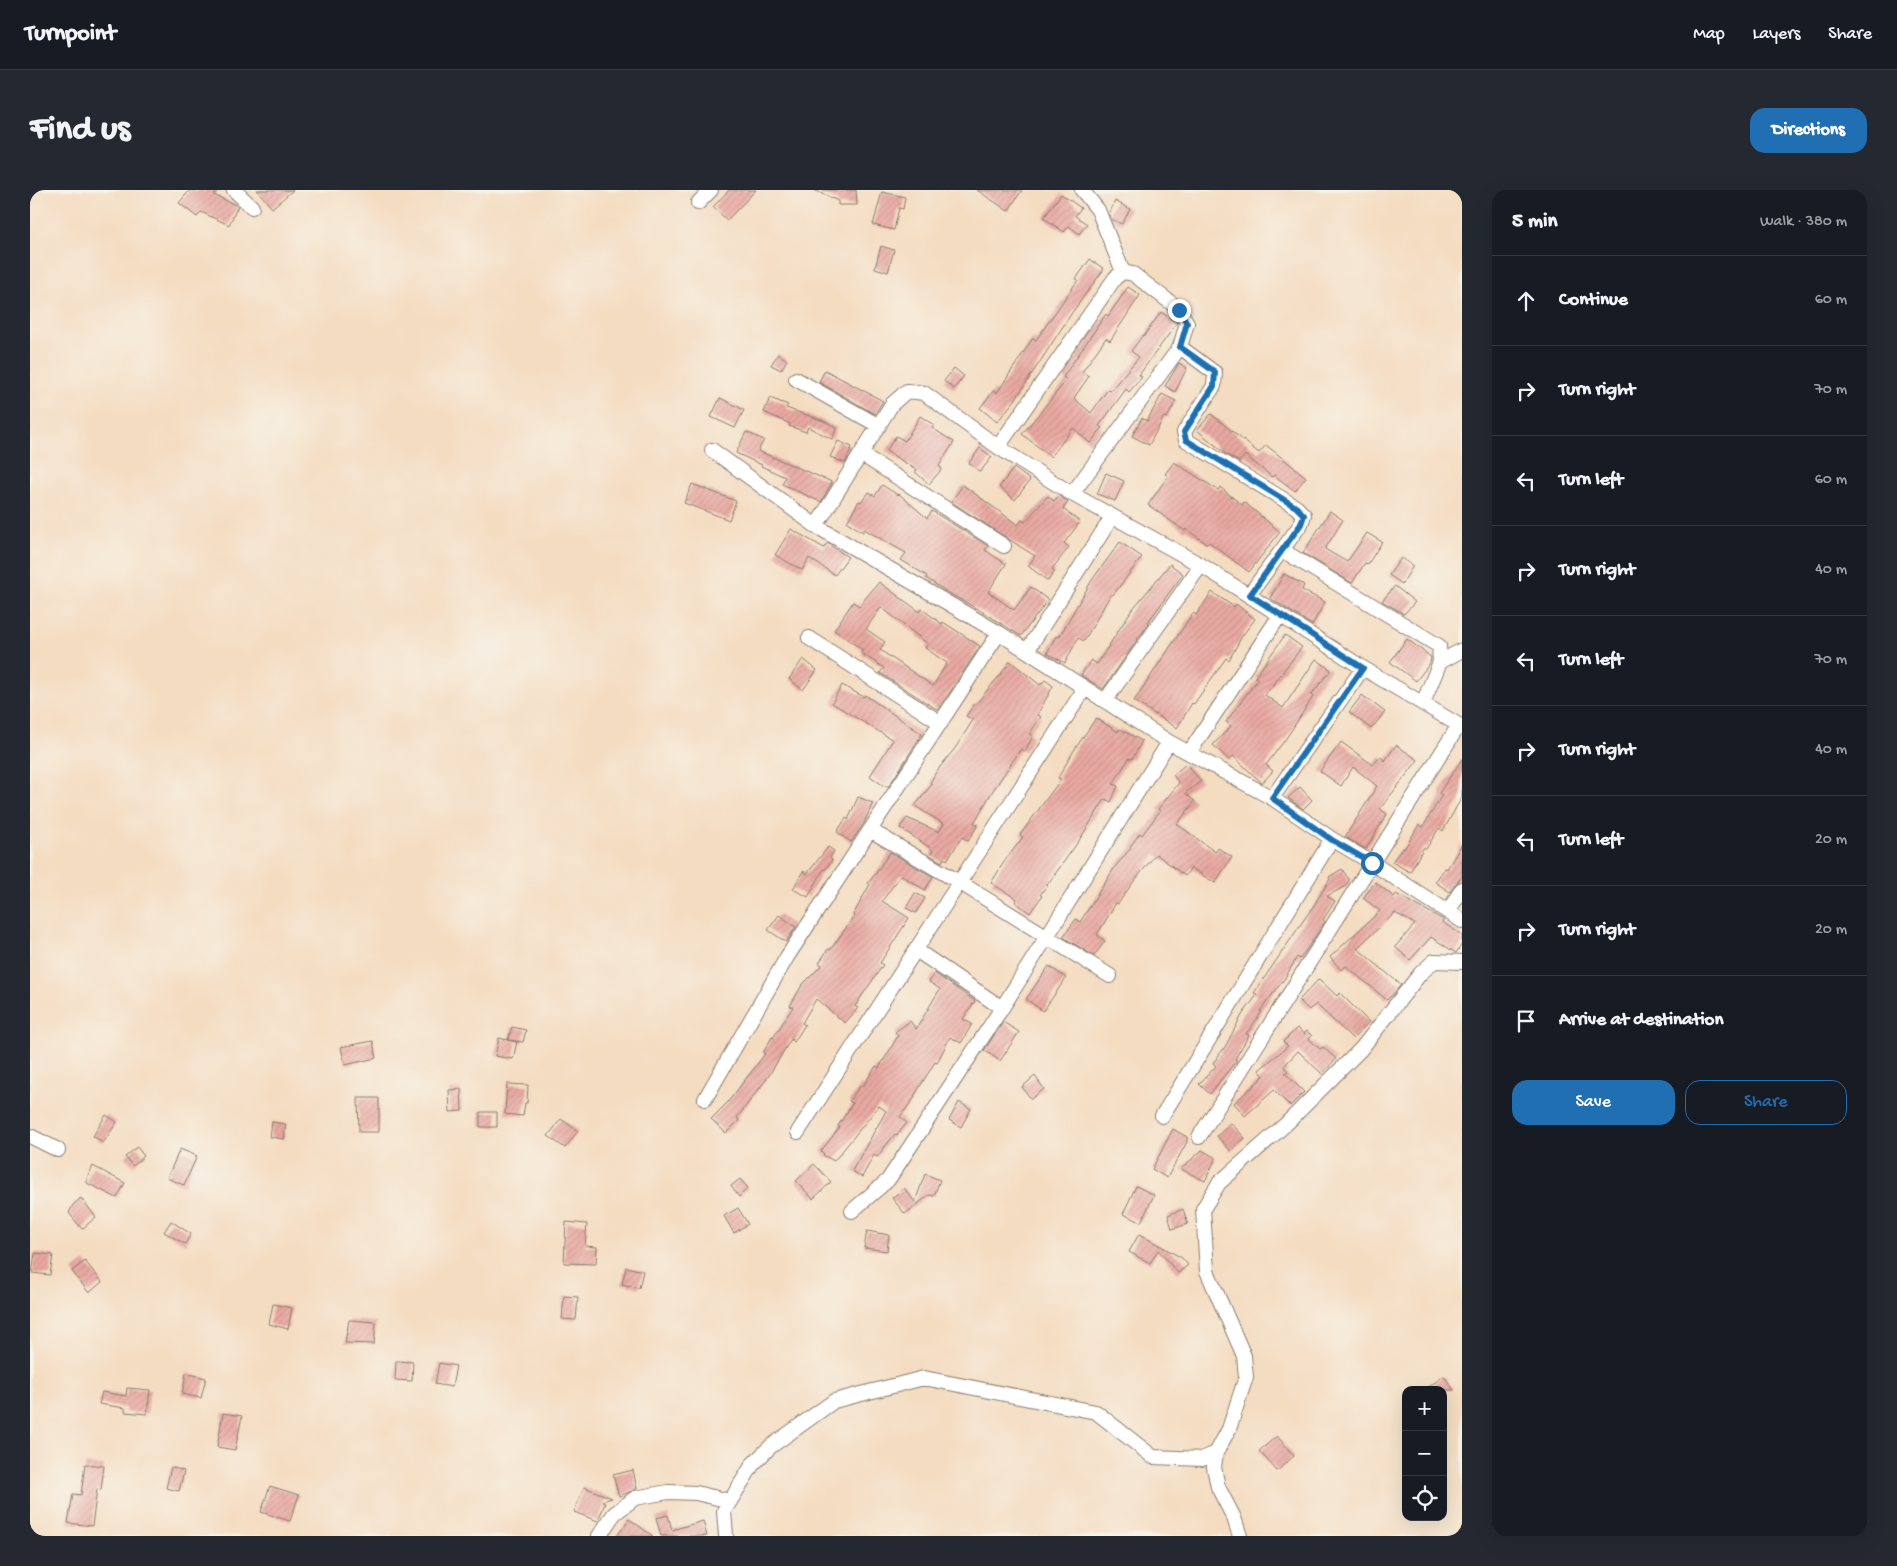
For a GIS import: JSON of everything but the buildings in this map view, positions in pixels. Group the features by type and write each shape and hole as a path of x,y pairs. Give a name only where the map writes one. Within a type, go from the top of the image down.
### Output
{"street":[{"path":"234,190 252,207"},
{"path":"698,203 711,190"},
{"path":"1082,190 1098,210 1123,272"},
{"path":"998,447 1115,278 1123,272 1133,274 1179,310 1187,323 1180,347 1072,494"},
{"path":"1180,347 1215,372 1214,386 1184,432 1186,440 1296,507 1304,515 1301,524 1250,595"},
{"path":"796,379 879,426"},
{"path":"816,526 892,404 907,391 924,394 998,447 1072,494 1201,565 1363,668 1460,726 1199,1137"},
{"path":"712,450 816,526 999,633 1169,742 1272,798 1332,840 1372,863 1462,921"},
{"path":"861,454 1004,546"},
{"path":"1027,651 1112,517"},
{"path":"1282,550 1438,646 1440,662 1423,703"},
{"path":"1105,701 1201,565"},
{"path":"1189,753 1280,615"},
{"path":"705,1099 787,957 999,633"},
{"path":"809,638 941,722"},
{"path":"1440,662 1462,650"},
{"path":"1272,798 1363,668"},
{"path":"798,1132 1085,688"},
{"path":"852,1211 888,1180 1002,1008 1169,742"},
{"path":"870,830 959,882 1110,976"},
{"path":"1162,1116 1332,840"},
{"path":"1448,912 1462,889"},
{"path":"916,950 1002,1008"},
{"path":"1240,1536 1234,1518 1218,1487 1214,1467 1216,1453 1229,1429 1246,1376 1244,1356 1207,1270 1203,1209 1219,1183 1286,1124 1361,1049 1420,974 1434,961 1462,962"},
{"path":"30,1136 58,1150"},
{"path":"726,1536 724,1511 753,1464 770,1447 834,1401 924,1378 1096,1412 1153,1457 1202,1459 1216,1453"},
{"path":"599,1536 614,1514 635,1498 668,1492 696,1493 730,1501"}],"route":[{"path":"1179,310 1187,323 1180,347 1215,372 1214,386 1184,432 1186,440 1296,507 1304,515 1301,524 1250,595 1363,668 1272,798 1332,840 1372,863"}]}
